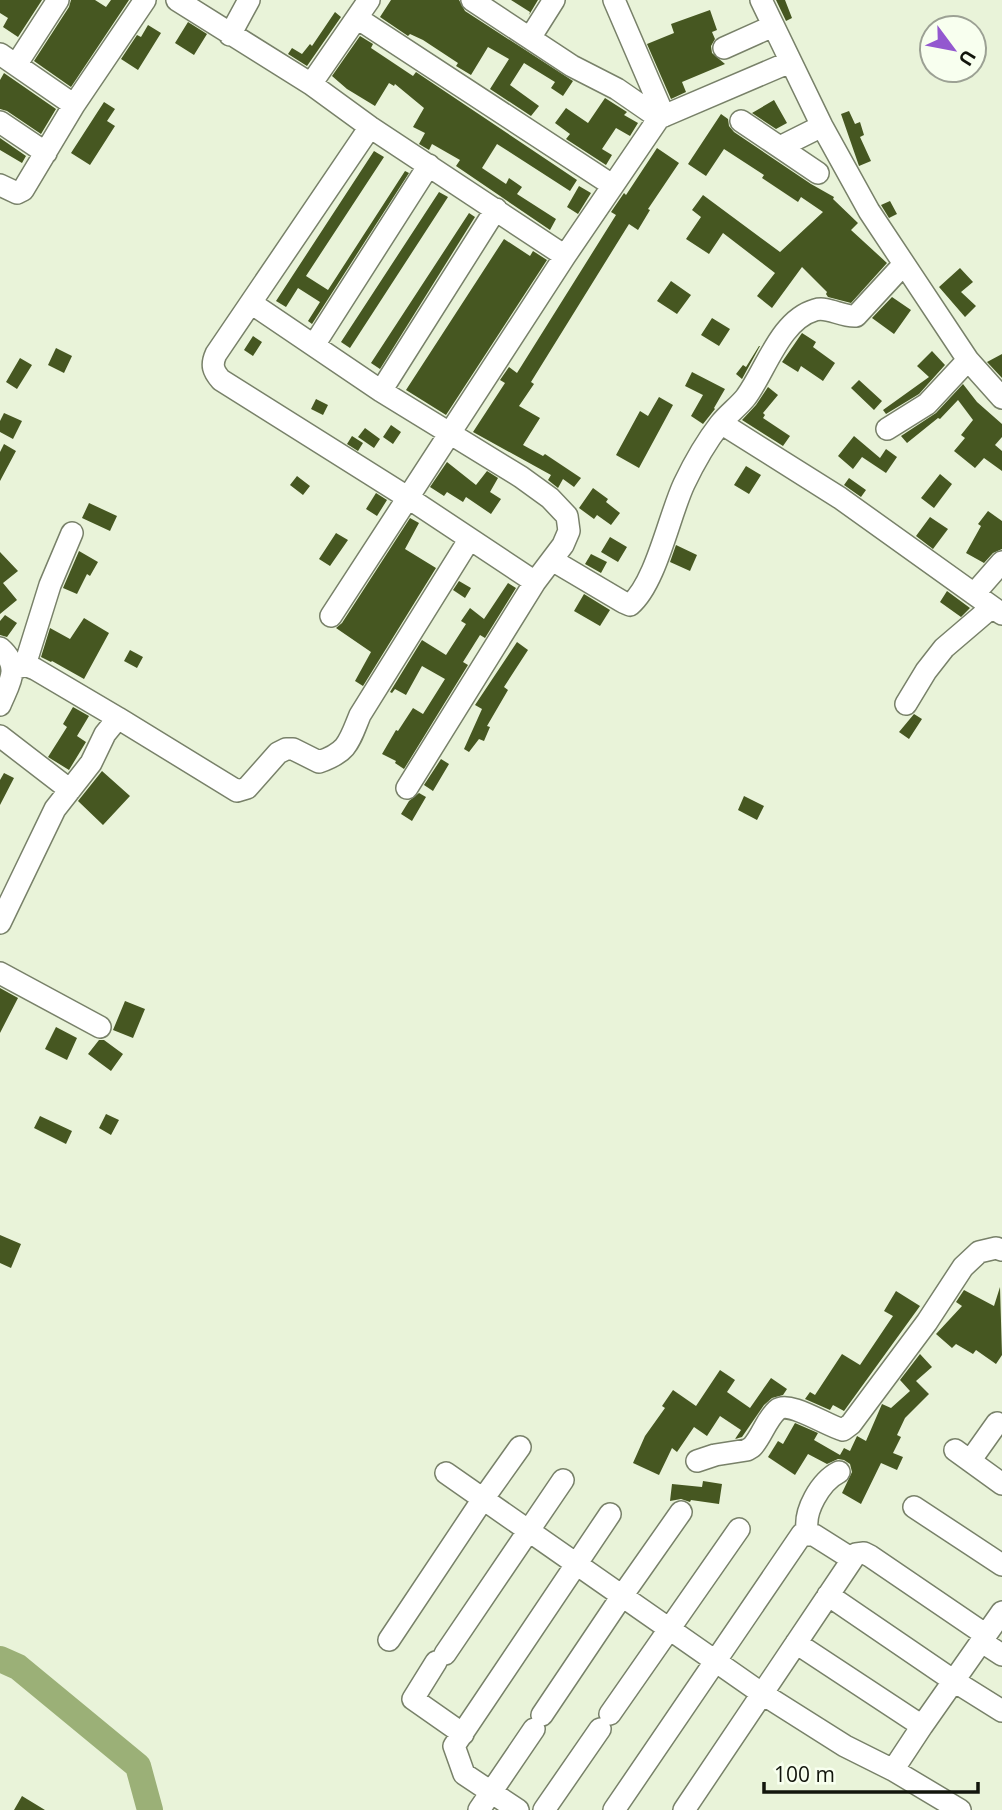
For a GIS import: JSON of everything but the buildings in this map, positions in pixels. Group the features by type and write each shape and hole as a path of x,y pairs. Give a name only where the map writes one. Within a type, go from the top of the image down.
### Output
{"street":[{"path":"58,0 8,60 74,105"},
{"path":"3,193 23,190 74,105 145,0"},
{"path":"177,0 311,84 370,127 565,256"},
{"path":"230,35 249,0"},
{"path":"311,84 369,0"},
{"path":"472,0 572,66 617,89 662,117"},
{"path":"530,38 555,0"},
{"path":"614,0 662,117"},
{"path":"761,0 822,126 869,211 968,360 1002,398"},
{"path":"357,18 612,185"},
{"path":"724,48 773,26"},
{"path":"331,616 612,185 662,117 790,62"},
{"path":"741,121 818,173"},
{"path":"0,122 46,153"},
{"path":"780,147 822,126"},
{"path":"370,127 216,354 212,363 214,372 220,380 407,497 535,582"},
{"path":"314,345 429,165"},
{"path":"381,390 496,209"},
{"path":"552,560 630,605 638,598 657,557 683,485 703,449 721,423 746,397 780,337 795,322 817,309 833,311 846,317 856,316 904,264"},
{"path":"251,303 381,390 521,477 550,498 567,516 569,531 563,545 535,582 407,788"},
{"path":"887,429 927,404 968,360"},
{"path":"721,423 840,498 997,610 944,648 906,704"},
{"path":"0,705 19,668 72,533"},
{"path":"0,648 19,668 34,669 237,791 247,788 278,753 286,750 293,749 319,762 336,756 348,743 360,715 469,540"},
{"path":"974,594 1002,562"},
{"path":"0,923 55,809 91,763 105,734 118,718"},
{"path":"0,736 70,790"},
{"path":"0,973 100,1027"},
{"path":"697,1461 752,1447 774,1413 782,1407 792,1408 832,1428 843,1430 851,1424 927,1322 963,1267 979,1252 996,1248 1002,1250"},
{"path":"997,1423 962,1456 1002,1484"},
{"path":"389,1640 520,1447"},
{"path":"808,1533 807,1521 818,1492 829,1477 839,1472"},
{"path":"446,1474 761,1693 845,1746 894,1770 960,1810"},
{"path":"463,1734 414,1699 563,1480"},
{"path":"914,1507 1002,1566"},
{"path":"485,1801 681,1512"},
{"path":"518,1810 485,1801 464,1774 454,1746 610,1514"},
{"path":"544,1810 739,1530"},
{"path":"614,1810 802,1534 808,1533 852,1559"},
{"path":"684,1810 856,1554 870,1556 984,1639 1002,1656"},
{"path":"828,1595 1002,1711"},
{"path":"894,1770 1002,1612"},
{"path":"796,1643 922,1726"}],"waterway":[{"path":"0,1659 18,1667 138,1766 150,1810"}]}
